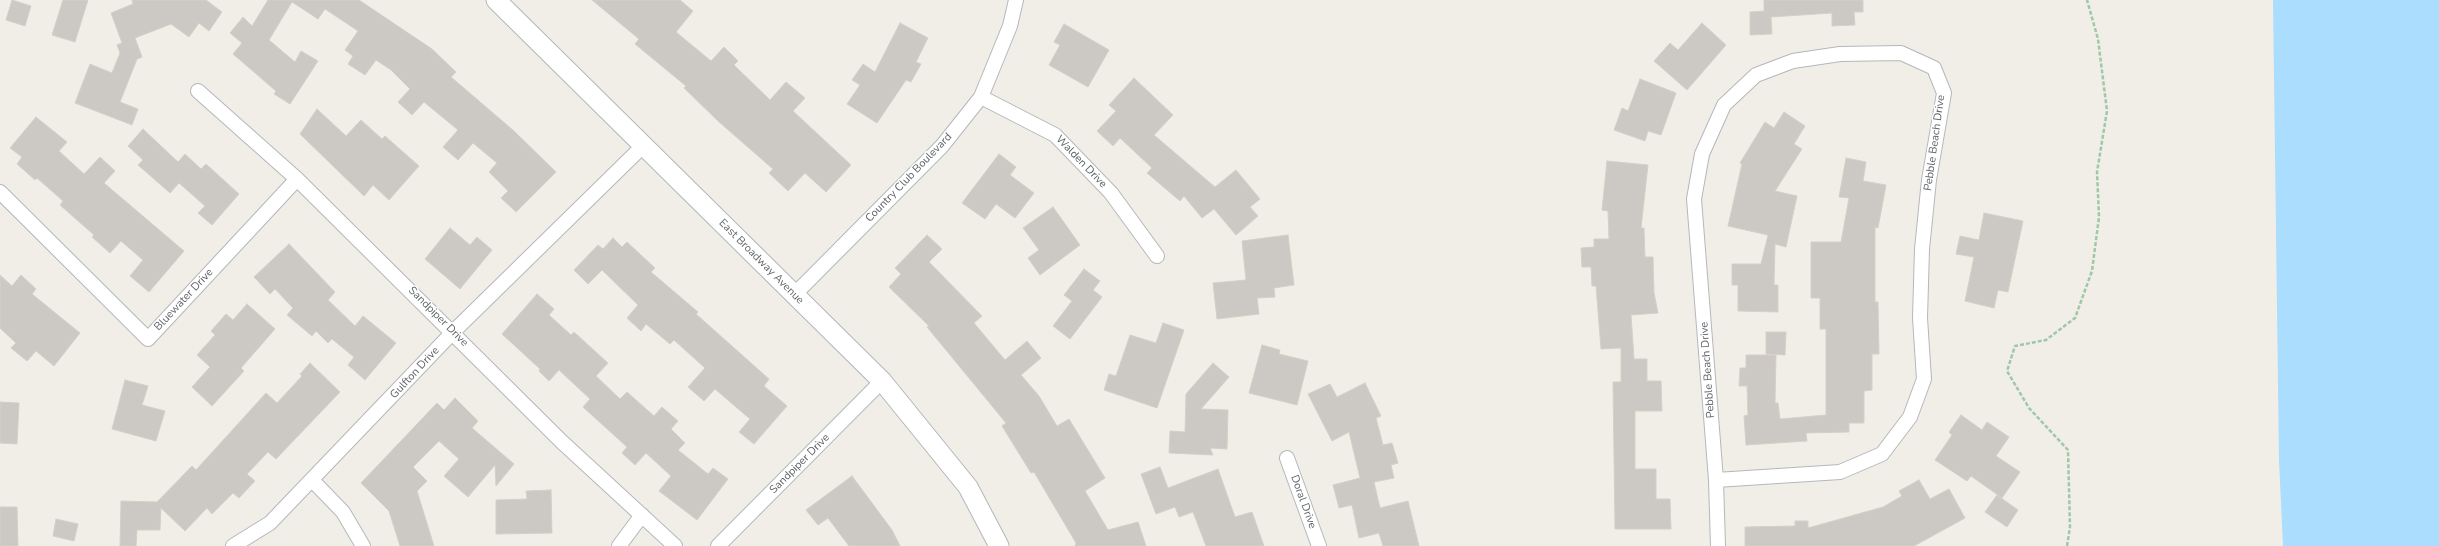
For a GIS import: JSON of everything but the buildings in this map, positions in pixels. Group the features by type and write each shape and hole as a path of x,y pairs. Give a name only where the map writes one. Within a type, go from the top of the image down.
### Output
{"street":[{"name":"East Broadway Avenue","path":"496,0 882,381 968,487 999,546"},
{"name":"Country Club Boulevard","path":"794,295 942,146 981,96 1010,26 1016,0"},
{"name":"Pebble Beach Drive","path":"1716,480 1840,472 1882,454 1910,417 1924,379 1920,318 1922,249 1929,180 1944,93 1934,68 1901,53 1840,54 1793,61 1756,75 1724,105 1702,154 1694,199 1716,480 1718,546"},
{"name":"Sandpiper Drive","path":"198,91 297,179 453,332 562,442 675,546"},
{"name":"Walden Drive","path":"981,96 1055,135 1111,193 1157,256"},
{"name":"Gulfton Drive","path":"234,546 270,523 313,481 453,332 644,145"},
{"name":"Bluewater Drive","path":"0,192 148,339 297,179"},
{"name":"Sandpiper Drive","path":"718,546 882,381"},
{"name":"Doral Drive","path":"1287,458 1319,546"},
{"path":"313,481 342,512 363,546"},
{"path":"619,546 642,516"}],"path":[{"path":"2067,546 2070,527 2068,450 2029,408 2007,371 2014,346 2046,340 2075,318 2092,271 2099,217 2097,172 2107,111 2098,39 2088,0"}],"water":[{"path":"2273,0 2439,0 2439,546 2283,546 2279,460"}]}
